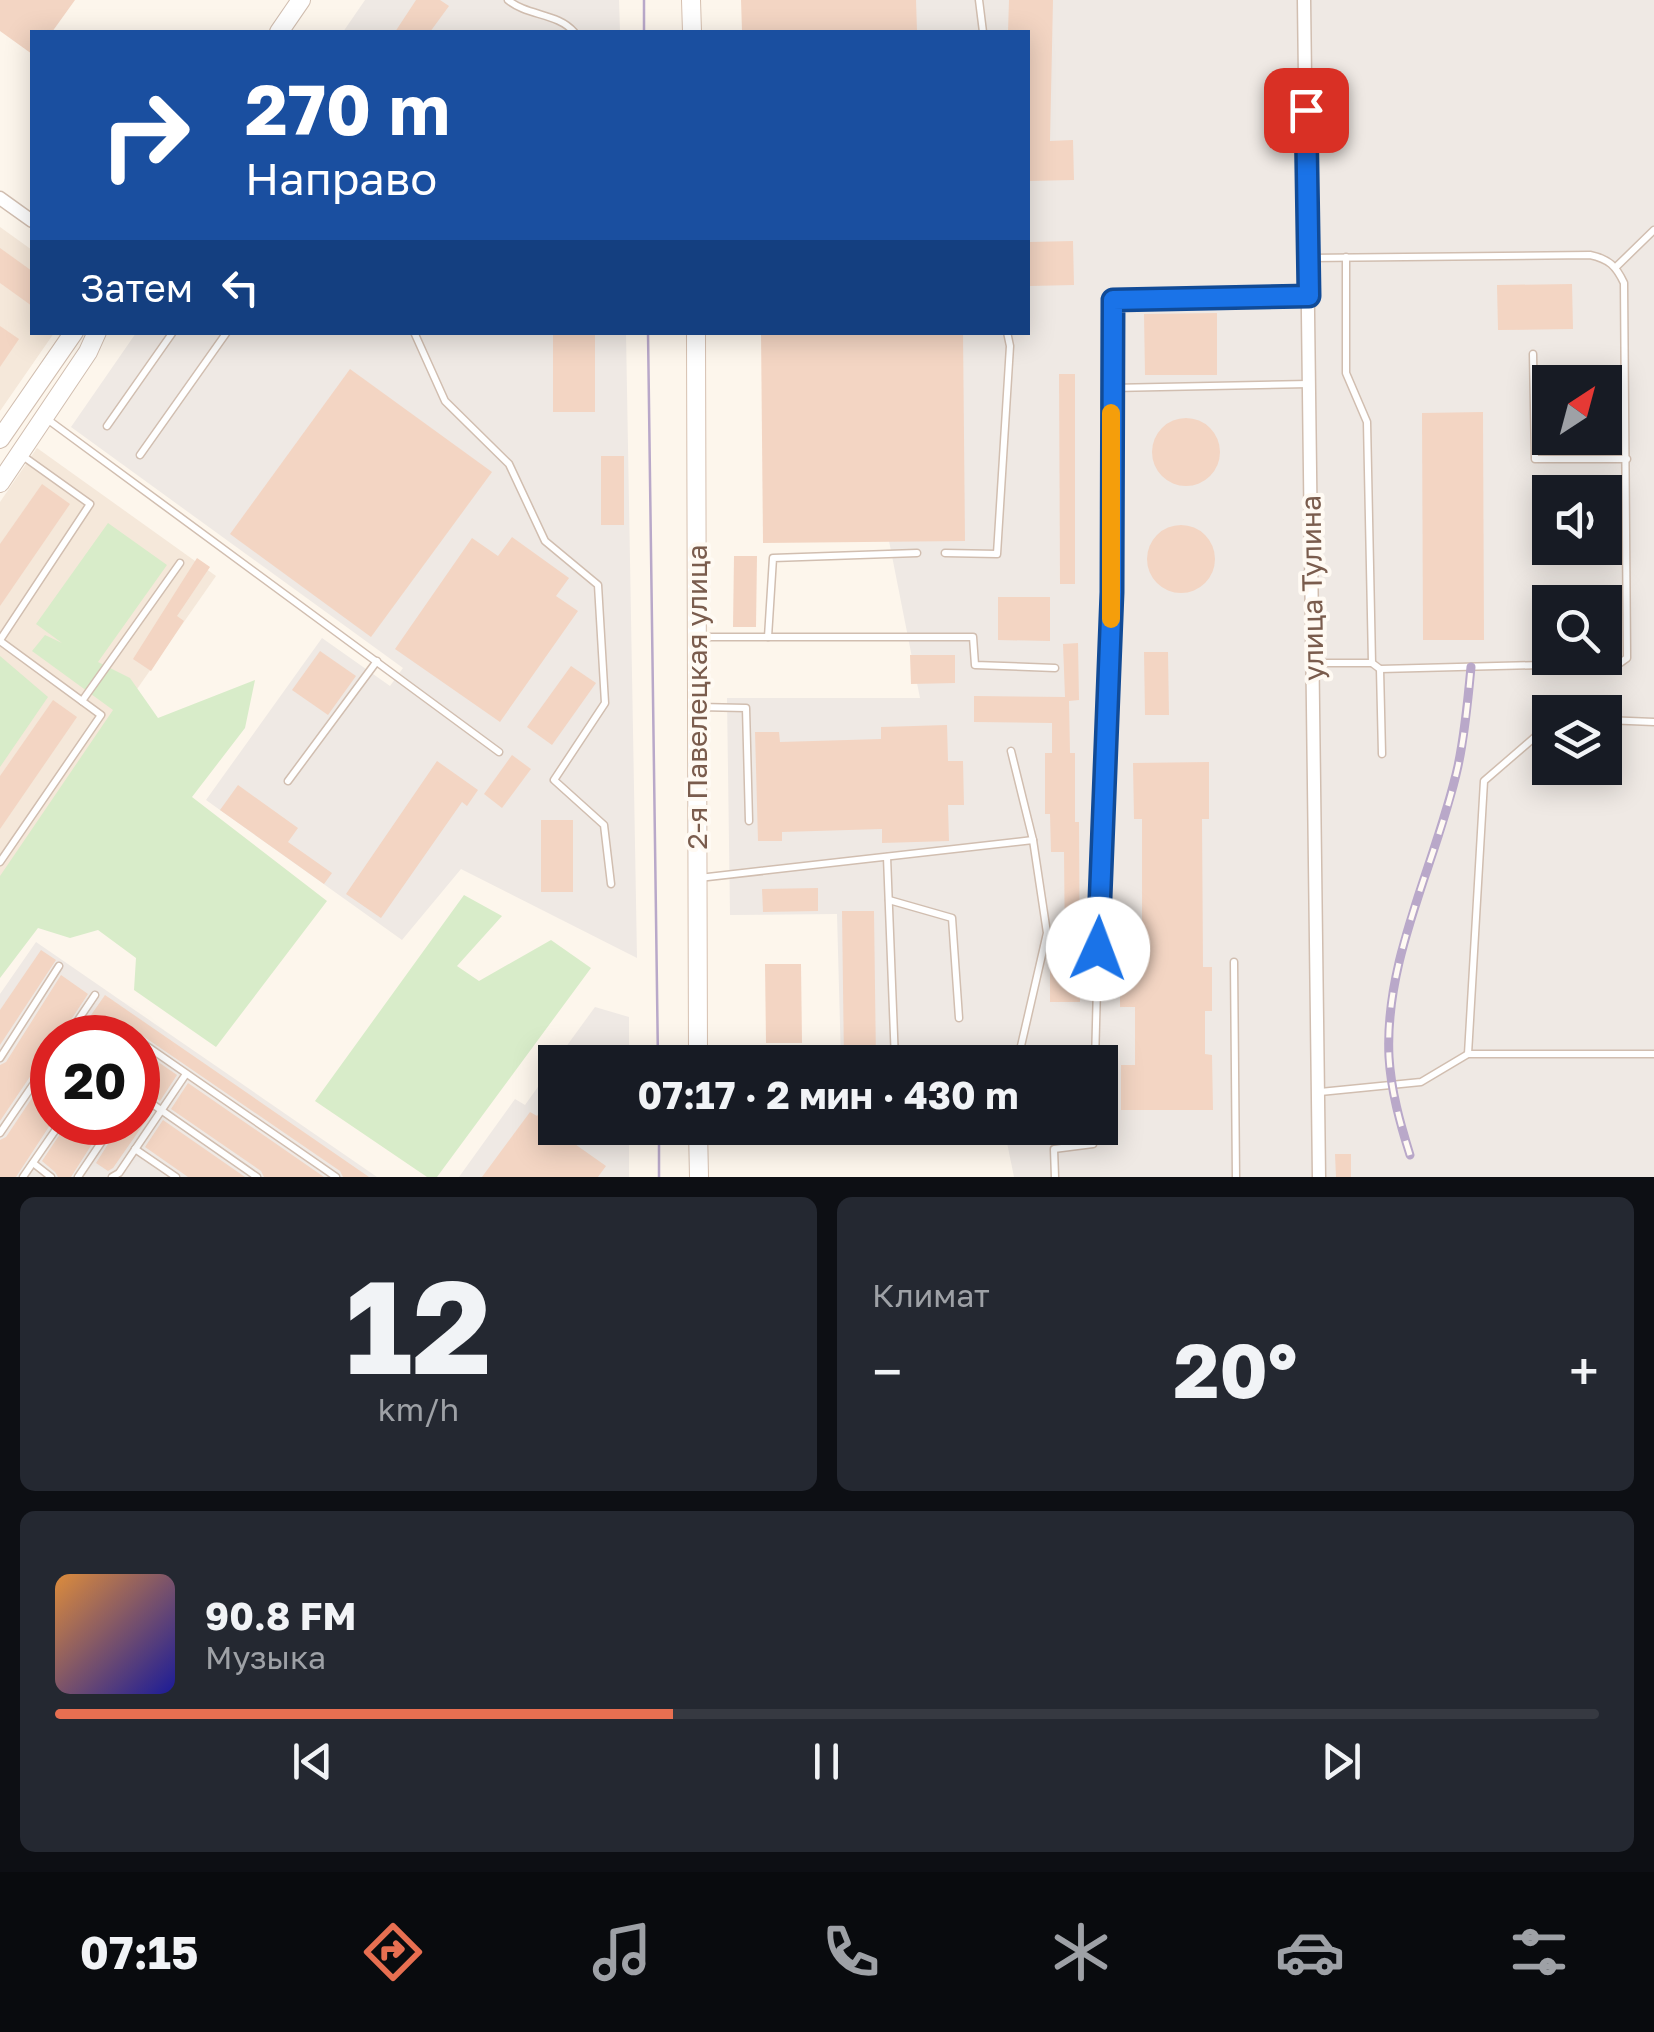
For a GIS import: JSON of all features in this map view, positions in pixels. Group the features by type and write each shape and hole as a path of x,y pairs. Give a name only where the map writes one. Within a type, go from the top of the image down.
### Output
{"main road":[{"path":"281,30 302,0"},
{"path":"691,0 692,30"},
{"path":"0,439 72,335"},
{"path":"0,483 46,418 96,335"},
{"name":"2-я Павелецкая улица","path":"696,335 698,1045"},
{"path":"698,1145 698,1177"}],"street":[{"name":"улица Тулина","path":"1304,0 1320,1177"},
{"path":"0,198 30,219"}],"lane":[{"path":"508,0 567,24 572,30"},
{"path":"979,0 983,30"},
{"path":"1616,267 1654,230"},
{"path":"1346,257 1346,373 1367,422 1372,663"},
{"path":"1308,258 1604,258 1616,267 1624,283 1627,458 1627,658 1620,663 1380,670 1372,663 1314,663"},
{"path":"1095,1045 1100,836 1112,592 1113,300 1309,296"},
{"path":"106,426 170,335"},
{"path":"140,455 225,335"},
{"path":"415,335 445,402 510,464 545,540 598,584 606,702 554,780 604,824 611,884"},
{"path":"945,552 997,554 1008,335"},
{"path":"1533,354 1535,460 1627,458"},
{"path":"1111,388 1310,384"},
{"path":"46,418 500,752"},
{"path":"0,862 101,715 0,640 90,504 20,454"},
{"path":"768,637 774,558 917,553"},
{"path":"82,701 180,563"},
{"path":"697,638 972,637 975,665 1055,668"},
{"path":"288,781 376,660"},
{"path":"1380,670 1382,754"},
{"path":"697,707 746,708 749,821"},
{"path":"1622,721 1654,722"},
{"path":"1468,1054 1484,781 1532,740"},
{"path":"887,856 895,1061 1018,1059 1047,932 1033,840 1011,751"},
{"path":"698,878 1033,840"},
{"path":"888,900 952,918 960,1018"},
{"path":"1234,962 1236,1177"},
{"path":"0,1058 60,966"},
{"path":"82,1015 96,995"},
{"path":"1319,1092 1420,1082 1468,1054 1654,1054"},
{"path":"160,1056 336,1177"},
{"path":"186,1074 160,1111 257,1177"},
{"path":"0,1133 30,1089"},
{"path":"24,1177 45,1145"},
{"path":"78,1177 100,1145"},
{"path":"112,1177 119,1173 137,1145"},
{"path":"1055,1177 1054,1149 1084,1145"},
{"path":"135,1148 176,1177"},
{"path":"33,1163 51,1177"}],"shaded area":[{"path":"365,0 619,0 620,30 344,30"},
{"path":"783,0 1654,0 1654,1177 1014,1177 1007,1145 1118,1145 1118,1045 841,1045 837,914 730,915 727,698 920,698 848,335 1030,335 1030,30 789,30"},
{"path":"0,227 30,249 30,335 53,335 0,411"},
{"path":"135,335 626,335 637,958 461,869 402,940 206,800 322,638 390,686 403,668 71,427"},
{"path":"37,448 216,576 0,885 0,502"},
{"path":"36,942 142,1015 30,1015 30,1145 160,1145 160,1027 377,1177 0,1177 0,994"},
{"path":"595,1007 629,1017 629,1045 567,1045"},
{"path":"538,1087 538,1145 629,1145 629,1177 459,1177 515,1099 525,1105"}],"green space":[{"path":"108,523 167,565 98,662 130,678 158,718 255,680 245,728 192,797 327,901 216,1047 134,990 136,958 98,930 70,938 38,928 0,978 0,876 113,710 32,651 45,635 62,643 36,624"},
{"path":"0,656 48,697 0,767"},
{"path":"464,895 502,916 457,966 479,981 551,940 591,968 437,1177 427,1177 315,1101"}],"building":[{"path":"0,0 75,0 53,30 30,30 30,53 0,31"},
{"path":"416,0 440,0 449,6 431,30 396,30"},
{"path":"741,0 916,0 917,30 742,30"},
{"path":"1009,0 1053,0 1050,141 1073,140 1074,180 1030,181 1030,30 1008,30"},
{"path":"1073,241 1074,285 1030,286 1030,242"},
{"path":"0,248 30,270 30,305 0,283"},
{"path":"1572,284 1573,329 1498,330 1497,285"},
{"path":"1217,313 1217,375 1145,375 1144,314"},
{"path":"0,326 19,339 0,367"},
{"path":"553,335 595,335 595,412 553,412"},
{"path":"761,335 963,335 965,541 763,543"},
{"path":"350,369 492,472 371,637 230,534"},
{"path":"1059,374 1075,374 1075,584 1060,584"},
{"path":"1483,412 1484,640 1423,640 1422,413"},
{"path":"1186,418 1210,428 1220,452 1210,476 1186,486 1162,476 1152,452 1162,428"},
{"path":"601,456 624,456 624,525 601,525"},
{"path":"42,484 70,504 0,606 0,544"},
{"path":"1181,525 1205,535 1215,559 1205,583 1181,593 1157,583 1147,559 1157,535"},
{"path":"512,537 569,578 556,596 578,611 500,722 395,649 472,538 498,556"},
{"path":"734,556 757,556 756,627 733,627"},
{"path":"197,558 210,567 177,616 184,621 151,671 133,659"},
{"path":"998,597 1050,597 1050,641 998,640"},
{"path":"1078,643 1079,700 1069,701 1070,753 1075,753 1075,822 1079,822 1080,1002 1050,1002 1050,957 1065,957 1064,852 1051,852 1050,814 1045,814 1045,753 1052,753 1052,723 974,722 974,696 1065,697 1063,644"},
{"path":"320,651 356,676 328,715 292,690"},
{"path":"1144,652 1168,652 1169,715 1145,715"},
{"path":"910,655 955,655 955,683 911,684"},
{"path":"571,666 596,683 552,745 527,727"},
{"path":"53,700 77,717 0,829 0,776"},
{"path":"947,725 948,761 963,761 964,805 948,805 949,841 882,843 882,829 782,832 782,841 758,841 755,732 779,732 780,742 881,739 881,727"},
{"path":"512,755 531,769 502,808 484,794"},
{"path":"437,761 478,790 467,806 462,802 381,918 346,894"},
{"path":"1209,762 1209,819 1202,819 1203,967 1212,967 1212,1011 1205,1011 1205,1054 1212,1055 1213,1110 1121,1110 1121,1065 1135,1065 1135,1007 1120,1007 1120,964 1142,964 1142,819 1134,819 1133,763"},
{"path":"238,785 298,828 288,842 332,873 324,884 220,810"},
{"path":"541,820 573,820 573,892 541,892"},
{"path":"818,888 818,911 763,912 762,889"},
{"path":"842,911 874,911 876,1045 844,1045"},
{"path":"41,950 56,960 0,1045 0,1010"},
{"path":"765,964 801,964 802,1043 766,1043"},
{"path":"61,975 88,994 74,1015 36,1015"},
{"path":"105,995 134,1015 91,1015"},
{"path":"30,1024 30,1077 0,1121 0,1065 6,1062"},
{"path":"160,1033 369,1177 343,1177 340,1171 160,1048"},
{"path":"160,1063 177,1075 160,1101"},
{"path":"188,1083 324,1177 264,1177 261,1171 171,1109"},
{"path":"30,1101 30,1145 37,1145 16,1177 0,1177 0,1140"},
{"path":"530,1112 537,1116 538,1145 576,1145 606,1166 598,1177 482,1177"},
{"path":"163,1120 245,1177 188,1177 145,1147 160,1145"},
{"path":"53,1145 91,1145 71,1177 58,1177 42,1161"},
{"path":"107,1145 129,1145 108,1171 96,1163"},
{"path":"1335,1154 1351,1154 1351,1177 1336,1177"}],"tram line":[{"path":"644,0 644,30"},
{"path":"648,335 658,1045"},
{"path":"659,1145 659,1177"}],"railway":[{"path":"1410,1155 1392,1082 1390,1020 1403,946 1458,766 1471,667"}],"slow traffic":[{"path":"1111,413 1111,619"}],"route":[{"path":"1098,949 1112,592 1113,300 1309,296 1306,110"}]}
